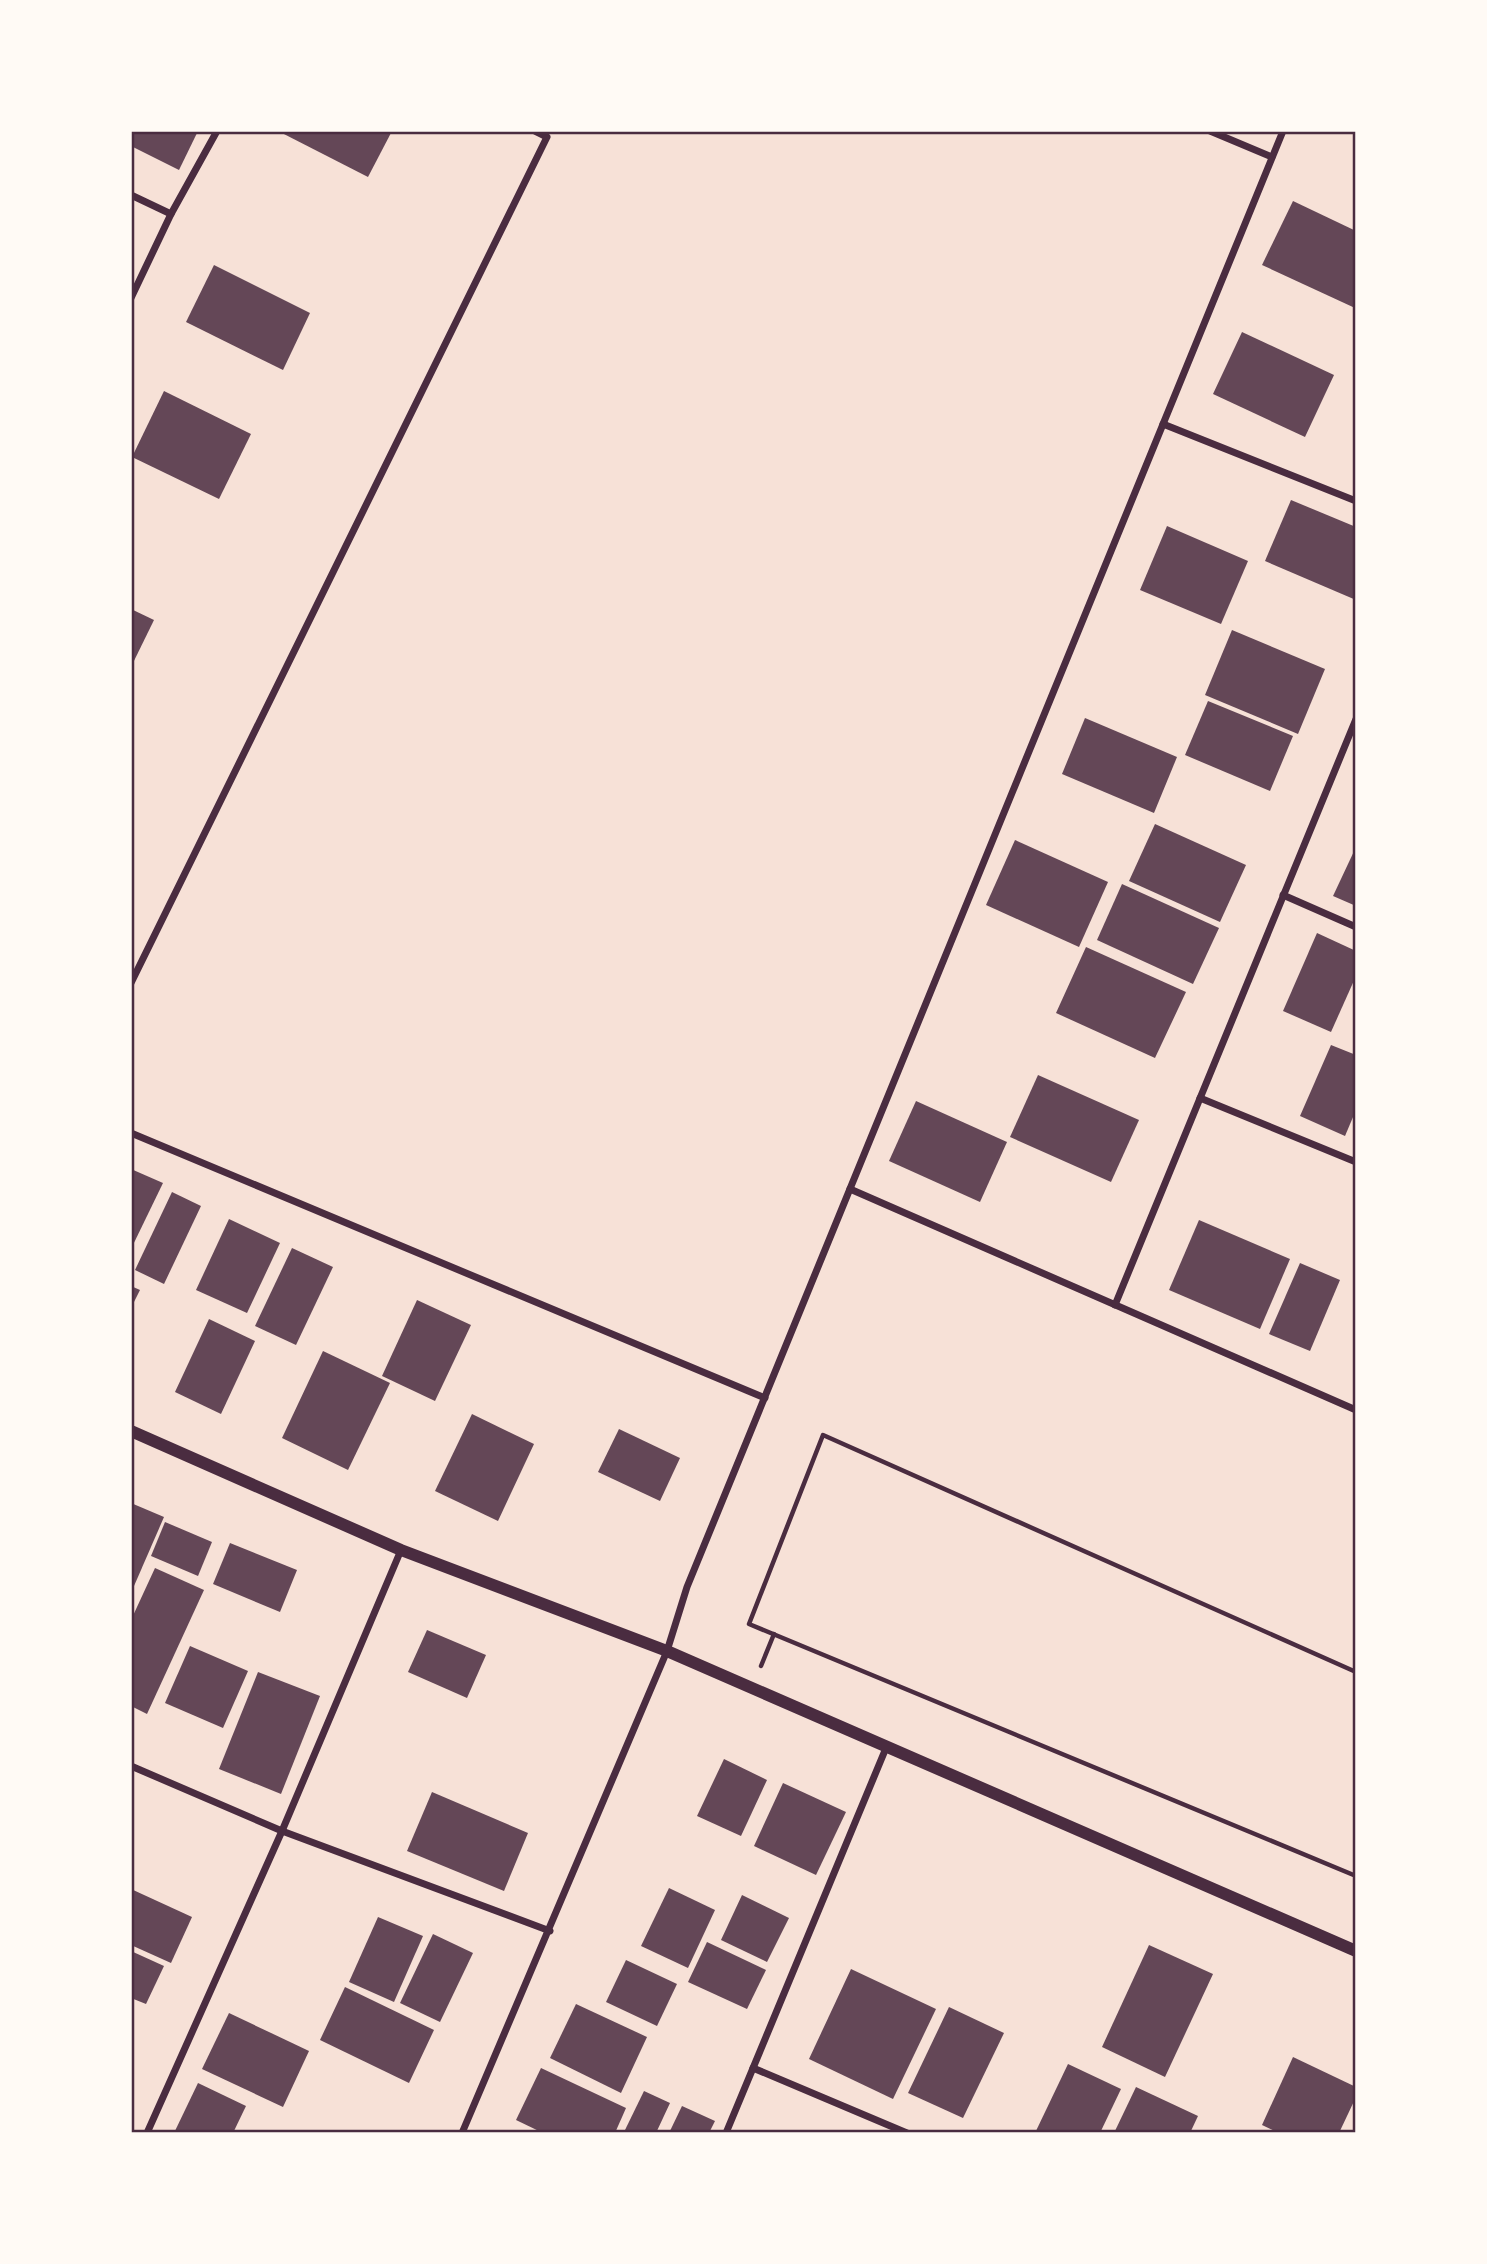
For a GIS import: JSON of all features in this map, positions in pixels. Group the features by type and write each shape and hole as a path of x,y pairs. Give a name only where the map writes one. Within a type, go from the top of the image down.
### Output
{"street":[{"path":"131,298 171,214 217,131"},
{"path":"131,984 547,136 536,131"},
{"path":"1210,131 1272,157"},
{"path":"462,2133 667,1651 687,1587 1283,131"},
{"path":"131,195 171,214"},
{"path":"1163,424 1356,501"},
{"path":"1115,1305 1356,720"},
{"path":"1283,895 1356,926"},
{"path":"1200,1098 1356,1162"},
{"path":"131,1133 765,1398"},
{"path":"850,1189 1356,1410"},
{"path":"131,1431 401,1550 667,1651 1356,1951"},
{"path":"147,2133 282,1831 401,1550"},
{"path":"726,2133 886,1748"},
{"path":"131,1766 282,1831 550,1931"},
{"path":"753,2068 907,2133"}],"path":[{"path":"1356,1672 823,1435 749,1624 1356,1876"}],"building":[{"path":"131,131 198,131 179,170 131,146"},
{"path":"278,131 392,131 368,177"},
{"path":"1293,201 1356,231 1355,308 1262,265"},
{"path":"214,265 310,313 283,370 186,322"},
{"path":"1242,332 1334,375 1305,437 1213,394"},
{"path":"164,391 251,434 219,499 132,457"},
{"path":"1291,500 1356,527 1356,600 1265,561"},
{"path":"1167,526 1248,561 1221,624 1140,590"},
{"path":"131,609 154,620 131,667"},
{"path":"1232,630 1325,669 1298,734 1205,695"},
{"path":"1208,701 1293,736 1270,791 1185,755"},
{"path":"1085,718 1177,757 1154,813 1062,774"},
{"path":"1155,824 1246,865 1220,922 1129,881"},
{"path":"1015,840 1108,882 1079,947 986,905"},
{"path":"1356,847 1356,906 1333,896"},
{"path":"1122,884 1219,928 1193,984 1097,940"},
{"path":"1317,933 1356,951 1356,976 1331,1032 1283,1011"},
{"path":"1086,947 1186,992 1155,1058 1056,1013"},
{"path":"1331,1045 1356,1055 1356,1110 1345,1136 1300,1116"},
{"path":"1038,1075 1139,1120 1111,1182 1010,1137"},
{"path":"916,1101 1007,1142 980,1202 889,1161"},
{"path":"131,1169 163,1183 131,1249"},
{"path":"172,1192 201,1206 164,1284 135,1270"},
{"path":"229,1219 280,1243 247,1313 196,1290"},
{"path":"1199,1220 1290,1259 1260,1329 1169,1290"},
{"path":"292,1248 333,1267 296,1345 255,1326"},
{"path":"1300,1263 1340,1280 1310,1351 1269,1334"},
{"path":"131,1286 140,1290 131,1308"},
{"path":"417,1300 471,1325 435,1401 382,1376"},
{"path":"209,1319 255,1341 221,1414 175,1392"},
{"path":"323,1351 390,1383 348,1470 282,1438"},
{"path":"472,1414 534,1444 498,1521 435,1491"},
{"path":"619,1429 680,1458 660,1501 598,1472"},
{"path":"131,1503 164,1517 131,1593"},
{"path":"165,1522 212,1542 198,1576 151,1556"},
{"path":"230,1543 297,1570 280,1612 213,1584"},
{"path":"155,1568 204,1590 147,1714 131,1706 131,1620"},
{"path":"427,1630 486,1655 467,1698 408,1672"},
{"path":"190,1646 248,1671 223,1728 165,1703"},
{"path":"258,1672 320,1696 281,1794 219,1769"},
{"path":"724,1759 767,1780 741,1836 697,1816"},
{"path":"783,1783 846,1812 816,1875 754,1846"},
{"path":"432,1792 528,1833 504,1891 407,1851"},
{"path":"669,1888 715,1910 688,1968 641,1946"},
{"path":"131,1889 192,1917 171,1963 131,1945"},
{"path":"742,1895 789,1918 767,1962 721,1940"},
{"path":"378,1917 423,1936 394,2002 349,1982"},
{"path":"433,1934 473,1953 440,2022 400,2003"},
{"path":"707,1942 766,1970 747,2009 688,1982"},
{"path":"1149,1945 1213,1974 1165,2077 1102,2047"},
{"path":"131,1951 164,1966 146,2004 131,1998"},
{"path":"626,1960 677,1984 657,2026 606,2002"},
{"path":"851,1969 936,2009 893,2099 809,2059"},
{"path":"345,1987 434,2030 409,2083 320,2040"},
{"path":"576,2004 647,2037 621,2093 550,2058"},
{"path":"949,2007 1004,2033 963,2118 908,2093"},
{"path":"229,2013 309,2051 283,2107 202,2069"},
{"path":"1293,2057 1356,2087 1356,2097 1339,2133 1279,2133 1262,2125"},
{"path":"1068,2064 1121,2089 1100,2133 1035,2133"},
{"path":"541,2068 626,2108 615,2133 543,2133 516,2120"},
{"path":"198,2083 246,2106 233,2133 174,2133"},
{"path":"1136,2087 1198,2116 1190,2133 1114,2133"},
{"path":"644,2091 670,2103 656,2133 631,2133 625,2130"},
{"path":"682,2106 715,2121 709,2133 669,2133"}]}
